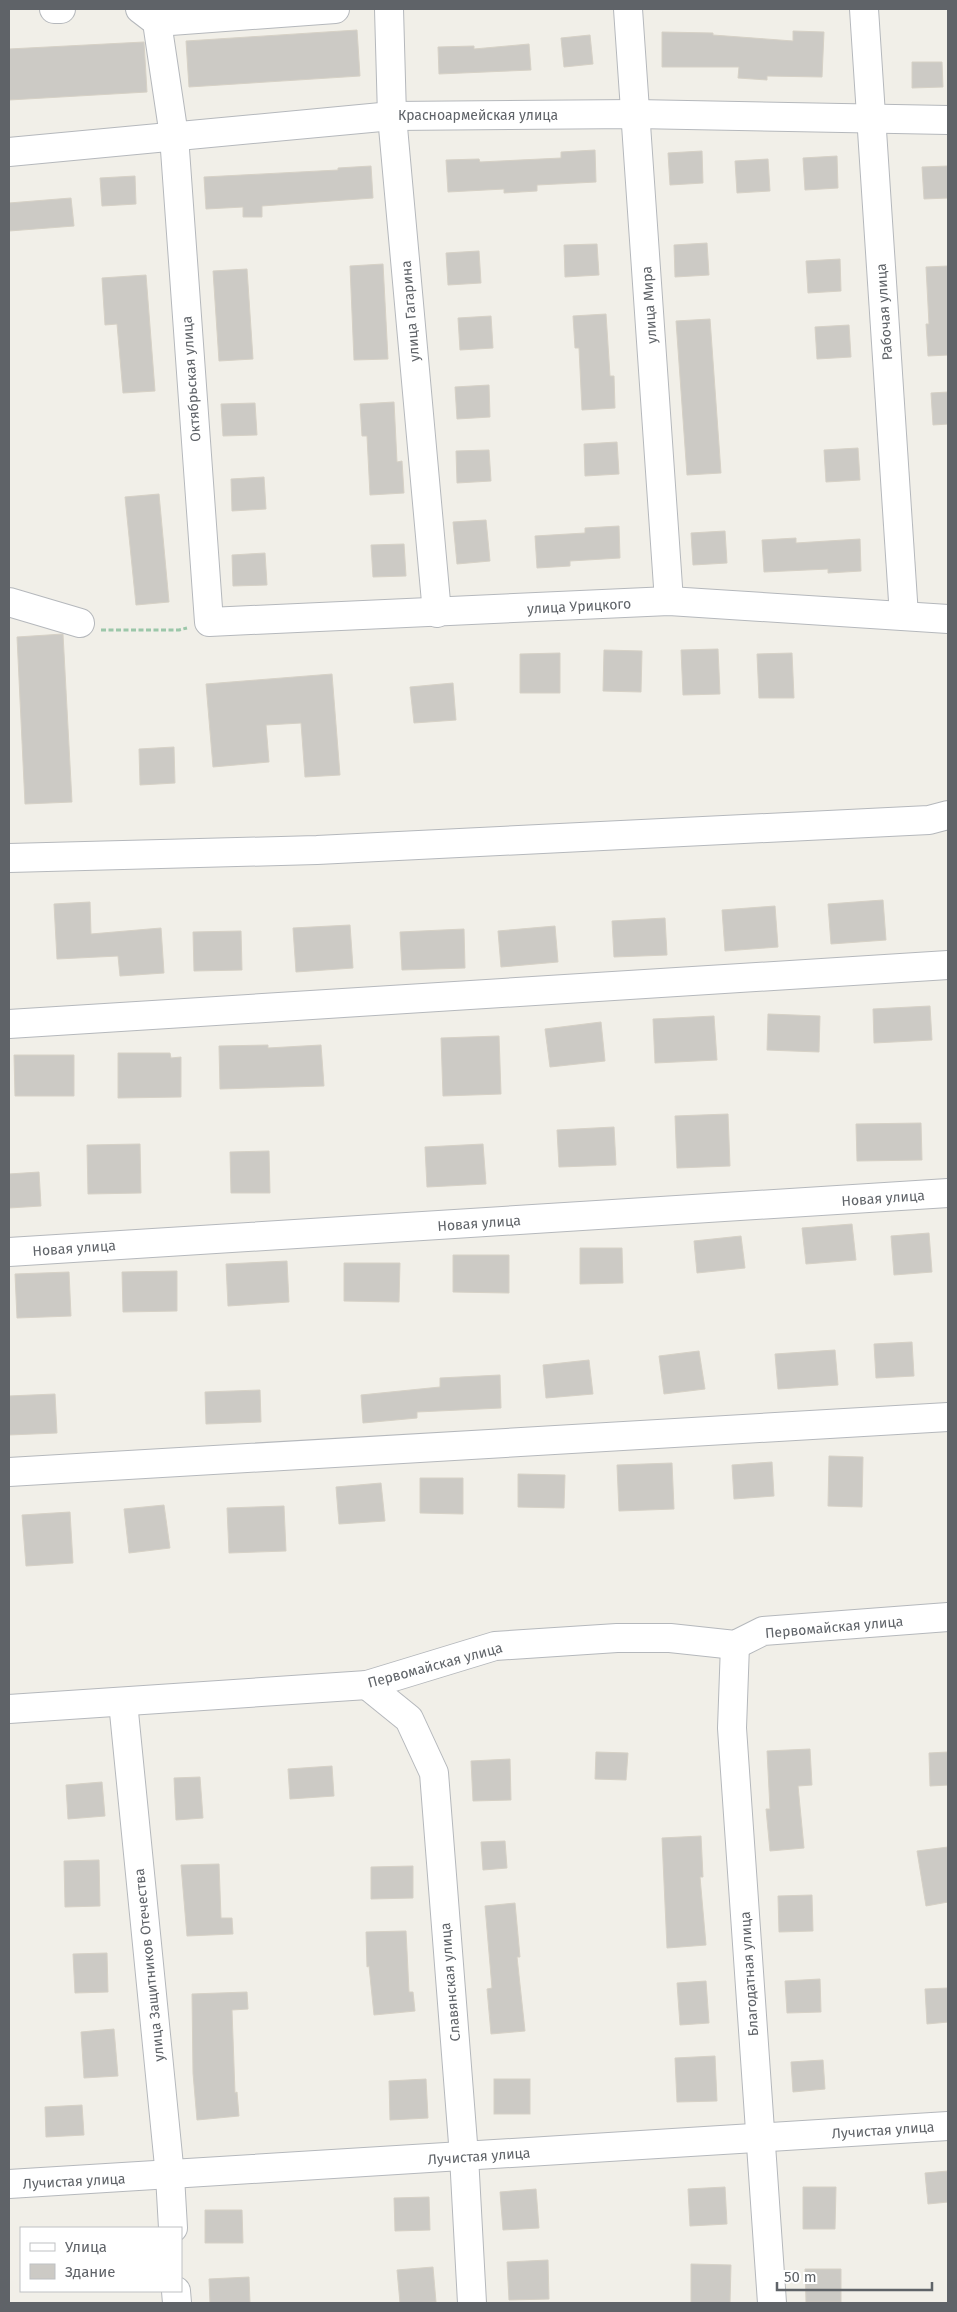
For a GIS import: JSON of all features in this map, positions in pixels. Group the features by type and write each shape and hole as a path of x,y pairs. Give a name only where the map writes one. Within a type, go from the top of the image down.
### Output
{"street":[{"path":"54,9 61,9"},
{"path":"148,15 335,9"},
{"name":"улица Гагарина","path":"389,9 392,116 437,613"},
{"name":"улица Мира","path":"628,9 669,601"},
{"name":"Рабочая улица","path":"864,9 904,616"},
{"name":"Октябрьская улица","path":"148,15 174,136 209,622"},
{"name":"Красноармейская улица","path":"9,152 392,116 636,114 948,120"},
{"name":"улица Урицкого","path":"209,622 669,601 948,619"},
{"path":"9,602 80,623"},
{"path":"9,858 317,850 929,820 948,815"},
{"path":"9,1024 948,965"},
{"name":"Новая улица","path":"9,1252 948,1194"},
{"path":"9,1472 948,1417"},
{"name":"Первомайская улица","path":"9,1709 367,1685 495,1646 617,1638 661,1638 734,1645 763,1631 948,1617"},
{"name":"Благодатная улица","path":"734,1645 732,1728 772,2303"},
{"name":"Славянская улица","path":"367,1685 409,1719 434,1773 464,2156 472,2303"},
{"name":"улица Защитников Отечества","path":"123,1702 170,2176 173,2227"},
{"name":"Лучистая улица","path":"9,2184 170,2176 948,2126"}],"path":[{"path":"80,623 104,631 179,630 209,622"}],"building":[{"path":"357,30 360,76 189,87 186,41"},
{"path":"793,31 824,32 822,77 767,76 767,80 738,78 739,67 662,67 662,32 713,33 713,35 793,41"},
{"path":"590,35 593,64 564,67 561,38"},
{"path":"144,42 147,92 9,100 9,49"},
{"path":"529,44 531,70 439,74 438,47 474,46 474,49"},
{"path":"912,62 942,62 943,87 912,88"},
{"path":"595,150 596,182 537,185 537,191 504,193 504,189 448,192 446,160 479,159 480,162 561,158 561,152"},
{"path":"702,151 703,183 670,185 668,153"},
{"path":"837,156 838,188 805,190 803,158"},
{"path":"768,159 770,191 737,193 735,161"},
{"path":"371,166 373,198 262,206 262,217 243,217 243,207 206,209 204,177 338,170 338,168"},
{"path":"948,166 948,198 924,199 922,167"},
{"path":"135,176 136,204 102,206 100,178"},
{"path":"71,198 74,226 9,231 9,203"},
{"path":"707,243 709,275 675,277 674,245"},
{"path":"597,244 599,275 565,277 564,245"},
{"path":"479,251 481,283 448,285 446,253"},
{"path":"840,259 841,291 808,293 806,261"},
{"path":"383,264 388,359 354,360 350,266"},
{"path":"948,266 948,355 928,356 926,324 929,324 926,267"},
{"path":"247,269 253,359 219,361 213,271"},
{"path":"146,275 155,391 123,393 117,324 105,325 102,278"},
{"path":"606,314 610,376 614,376 615,408 582,410 579,348 575,348 573,316"},
{"path":"491,316 493,348 460,350 458,318"},
{"path":"710,319 721,473 687,475 676,321"},
{"path":"849,325 851,357 817,359 815,327"},
{"path":"489,385 490,417 457,419 455,387"},
{"path":"948,392 948,424 933,425 931,393"},
{"path":"394,402 397,462 402,461 404,493 370,495 367,436 362,436 360,404"},
{"path":"255,403 257,435 223,436 221,404"},
{"path":"617,442 619,474 585,476 584,444"},
{"path":"858,448 860,480 826,482 824,450"},
{"path":"489,450 491,481 457,483 456,451"},
{"path":"264,477 266,509 232,511 231,479"},
{"path":"159,494 169,602 136,605 125,497"},
{"path":"486,520 490,561 457,564 453,522"},
{"path":"619,526 620,558 570,561 570,566 537,568 535,536 585,533 585,528"},
{"path":"725,531 727,563 693,565 691,533"},
{"path":"796,538 796,543 860,539 861,571 828,573 828,569 764,572 762,540"},
{"path":"404,544 406,576 373,577 371,545"},
{"path":"265,553 267,585 233,586 232,555"},
{"path":"63,634 72,802 25,804 17,637"},
{"path":"718,649 720,694 683,695 681,650"},
{"path":"604,650 642,651 641,692 603,691"},
{"path":"560,653 560,693 520,693 520,654"},
{"path":"792,653 794,698 759,698 757,654"},
{"path":"332,674 340,775 305,777 301,723 266,725 269,762 213,767 206,684"},
{"path":"453,683 456,720 414,723 410,687"},
{"path":"174,747 175,783 140,785 139,749"},
{"path":"883,900 886,940 831,944 828,904"},
{"path":"90,902 91,934 161,928 164,973 120,976 118,956 57,959 54,904"},
{"path":"775,906 778,947 725,951 722,910"},
{"path":"665,918 667,955 614,957 612,921"},
{"path":"350,925 353,968 296,972 293,928"},
{"path":"555,926 558,962 501,967 498,931"},
{"path":"464,929 465,968 402,970 400,932"},
{"path":"241,931 242,970 194,971 193,932"},
{"path":"930,1006 932,1040 874,1043 873,1009"},
{"path":"768,1014 820,1016 819,1052 767,1050"},
{"path":"714,1016 717,1060 655,1063 653,1019"},
{"path":"601,1022 605,1061 550,1067 545,1029"},
{"path":"499,1036 501,1094 443,1096 441,1038"},
{"path":"268,1045 268,1048 321,1045 324,1086 220,1089 219,1046"},
{"path":"118,1053 170,1053 171,1058 181,1057 181,1097 118,1098"},
{"path":"14,1055 74,1055 74,1096 15,1096"},
{"path":"728,1114 730,1166 677,1168 675,1116"},
{"path":"921,1123 922,1160 857,1161 856,1124"},
{"path":"614,1127 616,1165 559,1167 557,1130"},
{"path":"140,1144 141,1193 88,1194 87,1145"},
{"path":"483,1144 486,1184 427,1187 425,1147"},
{"path":"269,1151 270,1193 231,1193 230,1152"},
{"path":"39,1172 41,1206 9,1208 9,1174"},
{"path":"852,1224 856,1260 806,1264 802,1228"},
{"path":"929,1233 932,1272 894,1275 891,1236"},
{"path":"741,1236 745,1268 697,1273 694,1241"},
{"path":"580,1248 622,1248 623,1283 580,1284"},
{"path":"453,1255 509,1255 509,1293 453,1292"},
{"path":"287,1261 289,1302 228,1306 226,1264"},
{"path":"344,1263 400,1263 399,1302 344,1301"},
{"path":"177,1271 177,1311 123,1312 122,1272"},
{"path":"69,1272 71,1316 17,1318 15,1274"},
{"path":"912,1342 914,1376 876,1378 874,1344"},
{"path":"835,1350 838,1385 778,1389 775,1354"},
{"path":"699,1351 705,1389 664,1394 659,1356"},
{"path":"589,1360 593,1394 546,1398 543,1365"},
{"path":"500,1375 501,1408 417,1412 417,1418 363,1423 361,1395 440,1387 440,1378"},
{"path":"260,1390 261,1422 206,1424 205,1392"},
{"path":"55,1394 57,1433 9,1435 9,1396"},
{"path":"829,1456 863,1457 862,1507 828,1506"},
{"path":"772,1462 774,1496 734,1499 732,1465"},
{"path":"672,1463 674,1509 619,1511 617,1465"},
{"path":"518,1474 565,1475 564,1508 518,1507"},
{"path":"420,1478 463,1478 463,1514 420,1513"},
{"path":"381,1483 385,1521 339,1524 336,1487"},
{"path":"164,1505 170,1548 129,1553 124,1509"},
{"path":"284,1506 286,1551 229,1553 227,1508"},
{"path":"70,1512 73,1563 26,1566 22,1515"},
{"path":"810,1749 812,1785 798,1786 804,1848 770,1851 766,1809 770,1809 767,1751"},
{"path":"596,1752 628,1753 626,1780 595,1779"},
{"path":"948,1752 948,1785 930,1786 929,1753"},
{"path":"510,1759 511,1800 473,1801 471,1761"},
{"path":"332,1766 334,1796 290,1799 288,1769"},
{"path":"200,1777 203,1818 176,1820 174,1778"},
{"path":"102,1782 105,1816 68,1819 66,1785"},
{"path":"701,1836 703,1877 700,1877 706,1945 667,1948 662,1838"},
{"path":"505,1841 507,1868 483,1870 481,1842"},
{"path":"948,1847 948,1902 926,1906 917,1851"},
{"path":"99,1860 100,1906 65,1907 64,1861"},
{"path":"219,1864 221,1918 232,1918 233,1934 187,1936 181,1865"},
{"path":"413,1866 413,1898 371,1899 371,1867"},
{"path":"812,1895 813,1931 779,1932 778,1896"},
{"path":"515,1903 520,1957 517,1957 525,2031 491,2034 487,1989 492,1988 485,1906"},
{"path":"406,1931 409,1992 413,1992 415,2011 374,2015 369,1966 367,1967 366,1932"},
{"path":"107,1953 108,1992 75,1993 73,1954"},
{"path":"820,1979 821,2012 787,2013 785,1981"},
{"path":"706,1981 709,2023 680,2025 677,1983"},
{"path":"948,1988 948,2022 927,2024 925,1989"},
{"path":"247,1992 248,2009 232,2010 235,2093 237,2092 239,2116 197,2120 193,2073 192,1994"},
{"path":"114,2029 118,2076 84,2078 81,2032"},
{"path":"715,2056 717,2101 677,2102 675,2058"},
{"path":"823,2060 825,2089 793,2092 791,2062"},
{"path":"426,2079 428,2118 390,2120 389,2081"},
{"path":"494,2079 530,2079 530,2114 494,2114"},
{"path":"82,2105 84,2135 46,2137 45,2107"},
{"path":"948,2171 948,2202 928,2204 925,2173"},
{"path":"725,2187 727,2224 690,2226 688,2189"},
{"path":"803,2187 836,2187 835,2229 803,2229"},
{"path":"536,2189 539,2228 503,2230 500,2192"},
{"path":"429,2197 430,2230 395,2231 394,2198"},
{"path":"205,2210 242,2210 243,2243 205,2243"},
{"path":"548,2260 549,2299 509,2300 507,2262"},
{"path":"691,2264 731,2265 730,2303 691,2303"},
{"path":"433,2267 436,2302 400,2303 397,2270"},
{"path":"805,2269 841,2269 841,2302 806,2302"},
{"path":"249,2277 250,2303 210,2303 209,2279"}]}
